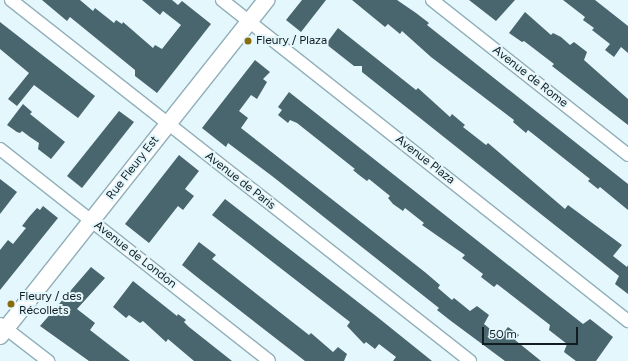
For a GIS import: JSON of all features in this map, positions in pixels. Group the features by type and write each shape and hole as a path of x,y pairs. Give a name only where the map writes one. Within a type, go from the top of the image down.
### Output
{"street":[{"name":"Avenue de Paris","path":"11,0 470,361"},
{"name":"Avenue Plaza","path":"222,0 628,321"},
{"name":"Rue Fleury Est","path":"2,329 91,221 266,0"},
{"name":"Avenue de Rome","path":"432,0 628,154"},
{"name":"Avenue de London","path":"0,149 269,361"},
{"path":"2,329 48,361"}],"building":[{"path":"42,0 80,0 93,11 95,8 114,23 116,20 122,24 123,22 153,48 155,45 162,49 181,25 163,11 160,15 142,0 172,0 178,5 182,1 211,24 157,93 135,76 135,70 70,17 67,21"},
{"path":"302,0 326,0 301,32 286,20"},
{"path":"352,0 397,0 416,13 429,23 427,25 628,184 628,210 600,187 598,189 588,181 590,179 528,130 526,133 513,122 514,120 431,57 402,31 400,34 388,24 385,27"},
{"path":"469,0 515,0 496,21"},
{"path":"563,0 595,0 628,26 628,53 621,47 614,57 605,50 610,44 592,30 594,28 583,20 585,17"},
{"path":"525,12 551,35 553,33 561,37 570,45 574,42 587,52 584,60 628,99 628,125 552,66 554,64 524,41 522,42 509,33"},
{"path":"0,22 95,96 78,118 34,85 17,106 8,99 29,73 0,49"},
{"path":"338,28 416,90 418,88 450,117 452,114 465,125 463,127 486,145 488,143 565,209 568,205 622,245 613,256 627,267 628,265 628,294 615,284 619,276 362,72 362,66 354,66 326,44"},
{"path":"255,60 270,72 263,79 267,82 257,99 251,95 239,111 248,118 241,128 426,273 440,285 438,288 452,300 454,298 470,311 477,306 489,315 484,324 500,337 508,327 519,335 515,340 541,361 505,361 437,310 439,308 272,176 228,143 226,147 202,128"},
{"path":"289,92 583,324 590,319 613,337 596,361 576,361 564,352 567,344 549,330 550,325 497,284 494,287 481,277 483,274 462,258 465,255 422,225 424,223 405,208 403,211 393,204 388,198 390,196 369,179 367,181 359,175 353,170 355,169 297,123 290,120 288,123 278,115 282,110 278,107"},
{"path":"23,104 32,112 30,114 65,142 51,159 38,149 39,143 22,131 20,133 17,132 7,125"},
{"path":"119,111 134,122 82,188 67,176"},
{"path":"179,155 199,171 185,189 194,196 183,210 178,206 149,243 125,224"},
{"path":"0,179 17,192 0,214"},
{"path":"225,199 432,361 393,361 396,357 379,344 375,349 366,342 364,344 347,326 350,322 212,215"},
{"path":"43,206 58,218 0,290 0,250 8,240 13,244 26,228 22,226 29,217 37,208 40,210"},
{"path":"199,242 216,255 212,259 309,335 311,333 333,352 338,347 347,354 344,361 305,361 182,265"},
{"path":"91,267 105,278 77,309 95,323 90,330 130,361 89,361 40,326"},
{"path":"133,281 177,316 178,314 186,320 184,322 189,327 232,361 194,361 168,339 166,342 143,321 140,323 129,315 126,318 113,307"}],"place":[{"name":"Fleury / Plaza","path":"248,41"},
{"name":"Fleury / des Récollets","path":"11,304"}]}
